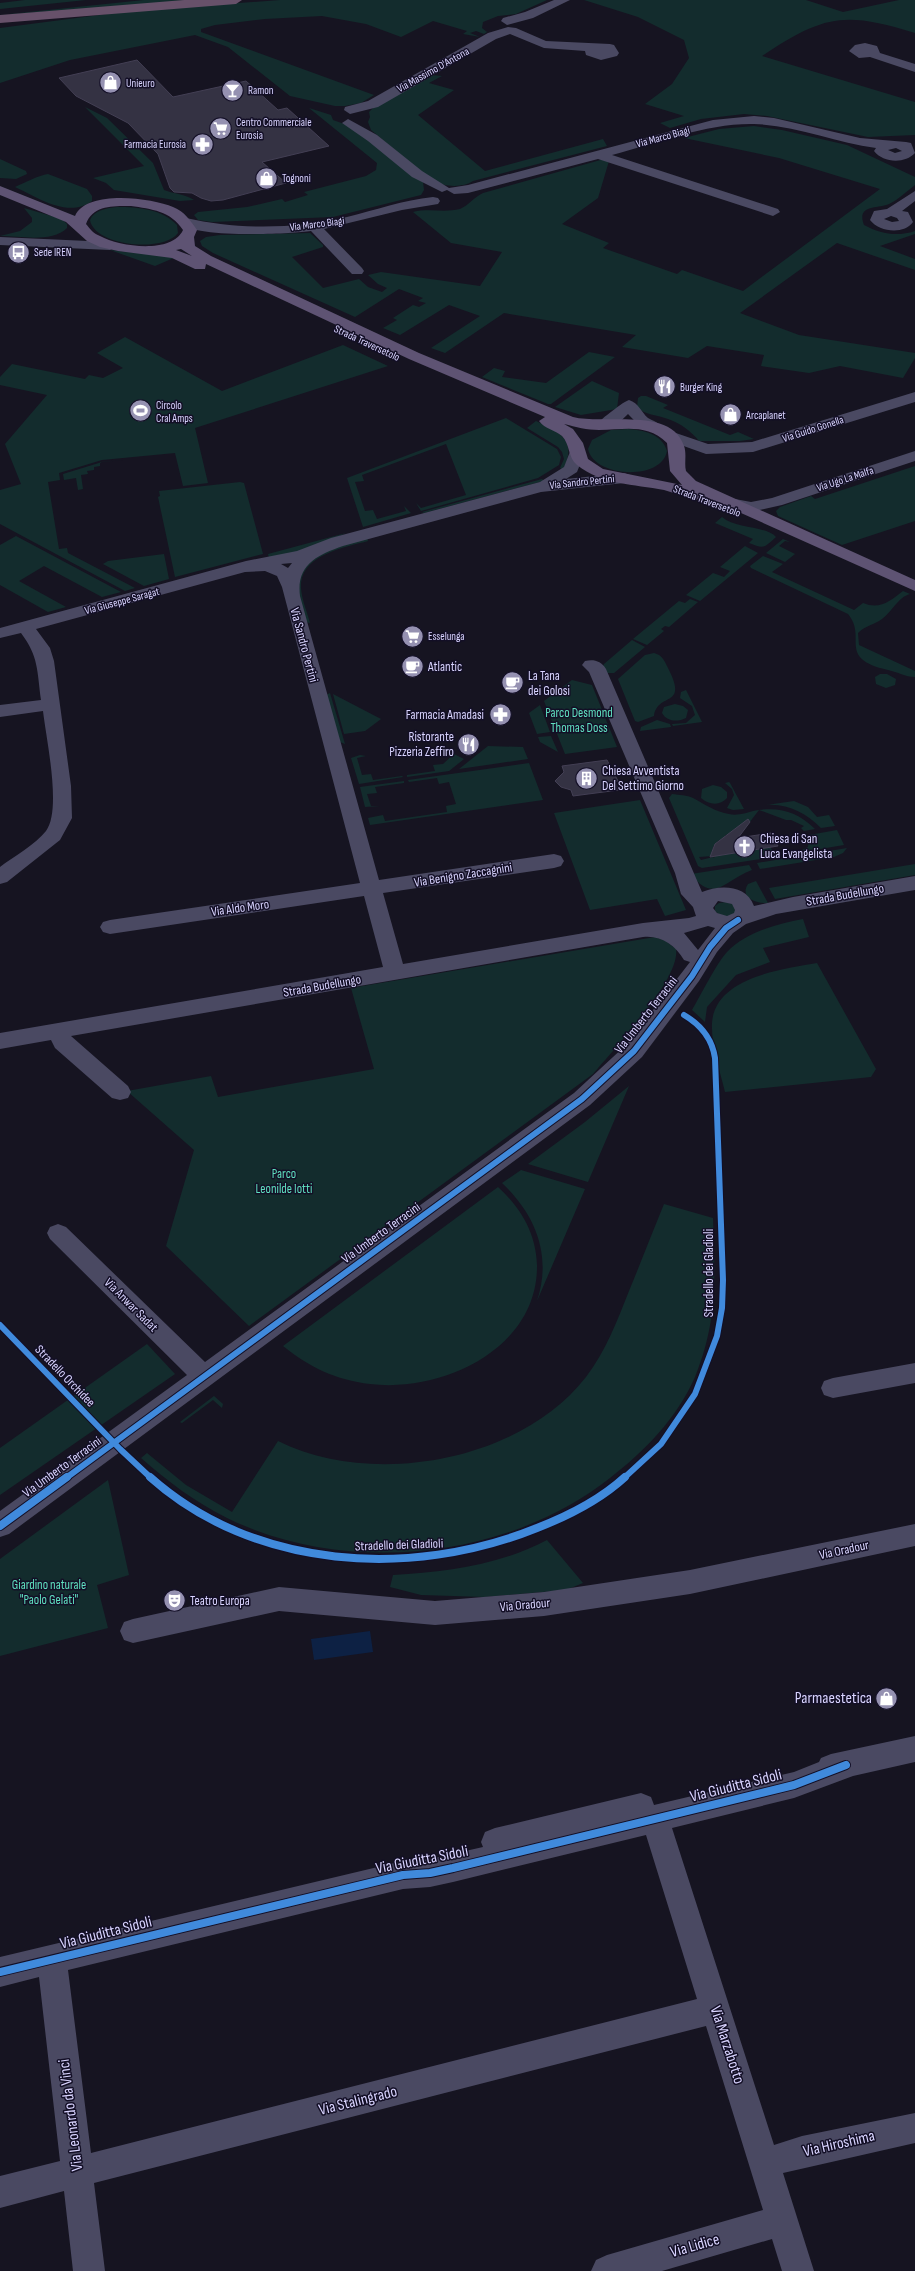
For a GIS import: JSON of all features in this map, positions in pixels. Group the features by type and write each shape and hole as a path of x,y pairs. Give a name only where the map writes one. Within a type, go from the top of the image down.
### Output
{"highway":[{"path":"0,12 118,0"},
{"path":"0,21 102,9 236,0"}],"main road":[{"name":"Strada Traversetolo","path":"0,190 54,211 79,224 90,236 110,246 176,254 423,369 559,427 569,435 581,461 591,469 604,475 675,488 753,510"},
{"name":"Strada Traversetolo","path":"54,211 92,208 114,202 146,204 173,212 186,222 190,230 187,238 188,248 195,254 421,359 568,421 605,424 632,422 654,427 670,436 678,448 676,461 677,471 685,481 753,510"},
{"path":"79,224 81,215 92,208"},
{"name":"Strada Traversetolo","path":"150,250 172,246 187,238"},
{"name":"Strada Traversetolo","path":"577,450 584,435 605,424"},
{"name":"Strada Traversetolo","path":"624,478 644,477 657,474 668,468 676,461"},
{"path":"782,526 913,583"}],"street":[{"name":"Via Massimo D'Antona","path":"348,123 336,116 350,110 373,104 564,0"},
{"path":"513,28 544,44 593,50"},
{"path":"872,54 915,68"},
{"name":"Via Massimo D'Antona","path":"363,117 373,104"},
{"path":"350,110 363,117 368,133"},
{"path":"348,123 363,117"},
{"name":"Via Marco Biagi","path":"456,190 714,124 740,121 774,122 860,142 885,151 910,152"},
{"path":"348,123 368,133 429,193 448,202 456,199 456,190 429,193"},
{"path":"885,151 910,152"},
{"path":"597,154 773,212"},
{"name":"Via Marco Biagi","path":"186,222 218,229 316,226 347,221 414,204 429,193"},
{"path":"891,212 915,195"},
{"path":"41,241 64,237 73,232 79,224"},
{"path":"316,226 318,231 357,271"},
{"name":"Via Marco Biagi","path":"187,238 218,229"},
{"path":"0,241 41,241 110,246"},
{"name":"Via Guido Gonella","path":"670,436 694,446 710,449 742,449 763,445 915,397"},
{"name":"Via Guido Gonella","path":"676,461 682,456 710,449"},
{"name":"Via Sandro Pertini","path":"540,487 571,469 577,450"},
{"name":"Via Ugo La Malfa","path":"753,510 915,456"},
{"name":"Via Sandro Pertini","path":"395,973 289,585 286,565 337,542 540,487 624,478"},
{"path":"753,510 765,514 782,526"},
{"name":"Via Giuseppe Saragat","path":"0,633 258,562 286,565"},
{"path":"0,877 46,842 53,835 62,818 62,786 43,654 25,626"},
{"path":"591,665 598,668 685,873 692,894 708,909"},
{"path":"0,711 51,704"},
{"name":"Via Benigno Zaccagnini","path":"371,888 554,861"},
{"name":"Strada Budellungo","path":"708,909 722,923 741,913 915,883"},
{"name":"Via Aldo Moro","path":"110,927 371,888"},
{"name":"Strada Budellungo","path":"0,1041 643,930 692,925 708,909 730,895 741,913"},
{"name":"Via Umberto Terracini","path":"676,994 681,973 691,956 708,936 712,927 708,909"},
{"name":"Via Umberto Terracini","path":"0,1526 582,1100 634,1051 655,1025 676,994 692,976 710,947 741,913"},
{"name":"Strada Budellungo","path":"643,930 674,936 687,947 691,956"},
{"path":"59,1031 62,1042 120,1092"},
{"name":"Via Anwar Sadat","path":"58,1233 204,1377"},
{"path":"833,1388 915,1373"},
{"name":"Via Oradour","path":"133,1631 279,1599 435,1613 544,1604 690,1582 915,1535"},
{"name":"Via Giuditta Sidoli","path":"403,1875 426,1859 434,1857 781,1775 846,1765 915,1749"},
{"name":"Via Giuditta Sidoli","path":"0,1972 403,1875 430,1873 454,1868 803,1783 846,1765"},
{"name":"Via Marzabotto","path":"655,1819 798,2271"},
{"name":"Via Leonardo da Vinci","path":"52,1959 89,2271"},
{"name":"Via Stalingrado","path":"0,2192 715,2009"},
{"name":"Via Hiroshima","path":"764,2163 802,2152 915,2128"},
{"name":"Via Lidice","path":"607,2271 782,2220"}],"green space":[{"path":"25,0 86,0 0,9 0,3"},
{"path":"144,0 204,0 0,15"},
{"path":"280,0 547,0 516,14 498,16 483,22 482,28 487,32 484,34 476,31 470,33 480,37 463,34 467,31 433,21 401,37 366,24 322,16 265,19 215,25 201,29 201,32 374,95 361,103 345,106 335,106 290,96 228,47 195,35 70,60 0,83 0,28 130,11"},
{"path":"584,0 806,0 843,12 899,0 915,0 915,33 870,22 852,20 835,21 819,25 802,32 783,42 762,56 915,102 915,135 868,137 767,116 744,114 701,119 670,128 660,123 684,116 645,104 672,84 689,58 684,40 638,17"},
{"path":"431,75 442,76 429,83 454,90 418,115 485,171 603,139 607,146 473,181 464,185 454,186 438,183 418,170 371,130 368,122 370,117 369,112 376,105"},
{"path":"85,107 107,118 153,163 164,190 187,196 194,200 180,201 114,190 106,183 93,178 144,166"},
{"path":"309,108 331,115 333,120 350,126 423,182 424,190 421,195 333,217 212,222 198,220 194,215 198,212 247,207 282,199 285,202 308,195 304,192 366,176 376,170 377,163"},
{"path":"754,126 782,130 847,145 915,177 915,185 896,200 889,204 865,210 862,218 864,225 877,231 889,234 902,234 915,231 915,234 880,246 915,259 915,270 837,243 740,313 799,335 915,353 915,358 903,378 840,366 809,373 761,366 764,355 707,346 688,358 622,347 636,335 504,313 445,353 431,348 480,316 449,305 400,335 383,328 397,320 393,318 413,305 419,307 426,303 418,301 423,298 399,289 355,317 213,253 202,246 200,241 206,237 220,235 310,233 323,245 323,247 292,257 323,288 359,279 368,287 382,292 387,288 378,284 368,275 381,272 480,286 502,252 451,243 413,212 425,210 448,211 460,209 483,193 604,159 609,161 598,198 562,224 609,243 603,248 677,274 682,270 743,291 880,189 779,158 684,138 719,129"},
{"path":"0,159 26,171 27,174 16,179 0,178"},
{"path":"48,174 87,189 92,196 92,201 83,206 73,208 63,207 43,201 15,187 36,177"},
{"path":"117,207 141,208 157,212 164,215 177,225 178,233 170,239 159,243 145,245 116,241 103,236 94,229 90,220 94,214 98,212"},
{"path":"24,208 62,219 67,224 67,228 61,233 53,236 35,238 0,236 20,231 32,222 32,218"},
{"path":"110,250 176,257 155,266"},
{"name":"Circolo Cral Amps","path":"125,337 222,391 343,345 388,366 195,428 208,483 183,486 175,453 102,460 59,473 60,480 48,482 59,549 67,548 68,553 135,588 125,591 0,524 0,490 21,484 5,444 47,395 0,385 0,377 12,364 85,379 89,375 103,378 123,368 97,353"},
{"path":"589,352 615,357 551,404 482,377 494,368 505,371 502,377 546,383"},
{"path":"592,381 619,393 617,409 581,415 555,407"},
{"path":"641,396 646,396 668,405 663,408 730,435 738,432 754,439 740,441 699,441 681,425 640,410 637,407 638,398"},
{"path":"506,418 557,449 561,457 559,465 538,478 421,511 416,503 421,508 466,495 446,444 362,475 364,481 355,482 365,511 373,510 377,519 406,511 404,506 411,513 363,527 347,478"},
{"path":"536,421 559,433 564,438 567,444 568,452 563,470 560,468 564,459 562,452 558,447 527,428"},
{"path":"628,429 646,432 661,441 665,445 667,451 662,461 653,467 641,471 628,472 602,466 593,459 588,449 592,440 611,430"},
{"path":"100,463 100,466 94,467 94,470 87,471 88,474 81,475 83,489 78,490 76,478 64,480 63,474"},
{"path":"915,466 915,521 842,545 778,516 776,511 780,507 811,496 815,499"},
{"path":"542,479 544,481 424,513 422,512"},
{"path":"240,482 244,483 263,554 175,577 158,497 160,496 159,491"},
{"path":"722,517 735,524 772,533 776,537 764,546 761,547 754,545 749,543 753,539 715,523"},
{"path":"346,533 308,550 269,558 268,554"},
{"path":"16,536 121,592 102,597 44,566 19,581 66,607 48,612 0,585 0,545"},
{"path":"367,538 368,541 327,553 310,565 304,573 301,588 310,623 306,622 296,591 302,569 323,552"},
{"path":"783,539 790,542 785,541 779,546 795,554 785,562 766,553"},
{"path":"745,546 758,553 700,601 686,595 713,573 724,577 730,571 720,567"},
{"path":"164,554 169,579 144,586 103,564 108,561"},
{"path":"763,556 783,564 772,572 854,610 863,603 869,605 880,605 894,598 903,591 910,594 902,598 882,619 864,628 858,633 859,645 915,671 915,677 872,665 863,660 858,653 853,623 848,614 751,568 750,566"},
{"path":"690,599 698,602 669,627 665,626 661,629 664,631 647,645 633,639 679,601 685,603"},
{"path":"632,640 645,647 614,673 606,673 602,668 604,664"},
{"path":"654,653 659,655 664,660 668,668 674,681 674,695 657,708 654,716 638,722 635,721 618,679 645,655"},
{"path":"880,674 887,674 896,679 895,685 886,688 876,684 875,677"},
{"name":"Parco Desmond Thomas Doss","path":"572,680 592,685 617,747 565,754 544,701"},
{"path":"686,690 702,722 673,726 672,724 686,723 695,715 692,706 680,698 681,692"},
{"path":"330,693 345,744 340,742 326,695"},
{"path":"333,694 381,719 365,731 344,734"},
{"path":"675,704 683,706 688,710 686,718 680,720 670,720 664,716 662,713 664,707"},
{"path":"540,705 550,732 537,734 529,713"},
{"path":"657,720 670,724 671,727 640,731 641,727"},
{"path":"551,736 558,752 540,742 538,737"},
{"path":"488,746 523,747 528,759 459,769"},
{"path":"454,754 464,759 449,771 407,777 407,775 435,771 433,765 443,764"},
{"path":"360,755 366,756 357,758 362,775 371,774 373,780 403,777 359,784 351,758"},
{"path":"529,763 543,800 370,825 368,818 383,815 385,821 447,812 446,806 456,804 449,782 439,784 437,778 409,782 408,780"},
{"path":"404,781 404,783 375,787 377,793 367,794 371,806 380,806 365,807 360,787"},
{"path":"729,782 744,809 733,810 727,808 734,795 732,789 725,783"},
{"path":"713,785 721,787 727,792 727,798 724,801 714,804 701,798 702,789"},
{"path":"672,794 691,797 715,810 732,815 759,810 739,836 733,834 725,835 726,838 718,841 713,847 713,856 699,857 701,860 714,858 715,856 770,847 773,851 767,858 702,868 698,866 669,798"},
{"path":"640,800 686,910 665,916 657,899 590,910 554,813"},
{"path":"794,801 808,807 817,817 829,815 835,826 821,828 803,814 789,807 766,805"},
{"path":"771,809 787,811 801,818 815,829 804,831 801,828 804,826 791,820 786,820 759,810"},
{"path":"837,830 844,845 796,853 808,847 809,835"},
{"path":"847,848 843,853 834,857 760,869 757,863"},
{"path":"915,864 915,875 775,899 769,888"},
{"path":"749,865 752,870 714,889 707,888 699,883 691,874"},
{"path":"756,881 768,903 754,901 747,896 746,889 748,884"},
{"path":"726,902 733,904 736,909 735,913 730,916 720,915 715,911 715,906 719,903"},
{"path":"803,919 809,937 763,948 770,962 736,975 707,1007 705,1022 692,1010 718,964 727,952 735,945 743,939 762,930 783,923"},
{"name":"Parco Leonilde Iotti","path":"655,937 666,941 676,949 675,962 668,978 644,1014 593,1074 249,1326 166,1246 194,1150 127,1091 211,1076 218,1097 374,1069 351,988"},
{"path":"817,963 876,1069 871,1077 725,1092 716,1058 712,1032 712,1023 716,1007 725,995 738,985 753,978 787,968"},
{"path":"629,1086 588,1182 528,1164 585,1122"},
{"path":"521,1170 585,1189 537,1301 543,1268 538,1237 524,1209 514,1195 502,1183"},
{"path":"498,1187 514,1204 526,1222 534,1242 537,1265 533,1295 521,1320 504,1342 481,1359 455,1372 427,1381 398,1385 370,1384 334,1376 313,1366 283,1346"},
{"path":"664,1204 713,1218 714,1280 708,1337 695,1377 688,1392 659,1433 623,1468 569,1506 523,1527 474,1542 424,1550 373,1552 322,1548 273,1536 227,1518 182,1491 141,1458 147,1453 186,1485 232,1512 278,1441 316,1455 356,1463 399,1464 442,1458 484,1447 523,1429 558,1406 586,1377 593,1367 615,1325"},
{"path":"147,1344 175,1374 0,1495 0,1448"},
{"path":"214,1396 223,1404 222,1408 213,1400 182,1423 180,1422"},
{"name":"Giardino naturale \"Paolo Gelati\"","path":"108,1480 129,1575 97,1585 108,1628 0,1656 0,1559"},
{"path":"547,1540 583,1583 566,1590 485,1597 421,1595 390,1587 393,1575 433,1572 472,1566 511,1556"}],"water":[{"path":"370,1631 373,1652 314,1660 311,1639"}],"building":[{"name":"Centro Commerciale Eurosia","path":"137,60 173,97 246,81 278,110 287,108 329,146 262,162 286,183 223,200 211,201 192,193 174,192 170,188 158,154 128,123 76,96 59,78"},
{"name":"Chiesa Avventista Del Settimo Giorno","path":"607,760 618,781 615,782 619,790 573,796 571,790 561,787 555,781 564,772 562,766"},
{"name":"Chiesa di San Luca Evangelista","path":"748,819 750,822 738,838 771,833 778,846 710,857 715,844"}],"cycle path":[{"path":"0,1526 582,1099 634,1051 692,976 710,947 726,928 738,920"},
{"name":"Stradello dei Gladioli","path":"0,1325 66,1391 136,1465 188,1506 222,1524 250,1536 280,1546 325,1556 385,1560 447,1554 507,1540 564,1517 616,1485 661,1444 695,1394 717,1336 722,1308 723,1280 715,1058 712,1044 706,1033 696,1023 684,1015"},
{"path":"0,1972 403,1875 430,1873 453,1868 794,1785 846,1765"}],"place":[{"name":"Unieuro","path":"111,83"},
{"name":"Ramon","path":"233,90"},
{"name":"Centro Commerciale Eurosia","path":"221,128"},
{"name":"Farmacia Eurosia","path":"202,144"},
{"name":"Tognoni","path":"266,178"},
{"name":"Sede IREN","path":"18,252"},
{"name":"Burger King","path":"664,387"},
{"name":"Circolo Cral Amps","path":"140,411"},
{"name":"Arcaplanet","path":"731,415"},
{"name":"Esselunga","path":"413,636"},
{"name":"Atlantic","path":"413,667"},
{"name":"La Tana dei Golosi","path":"513,683"},
{"name":"Farmacia Amadasi","path":"500,715"},
{"name":"Ristorante Pizzeria Zeffiro","path":"469,744"},
{"name":"Chiesa Avventista Del Settimo Giorno","path":"587,778"},
{"name":"Chiesa di San Luca Evangelista","path":"744,846"},
{"name":"Teatro Europa","path":"175,1601"},
{"name":"Parmaestetica","path":"887,1698"}]}
